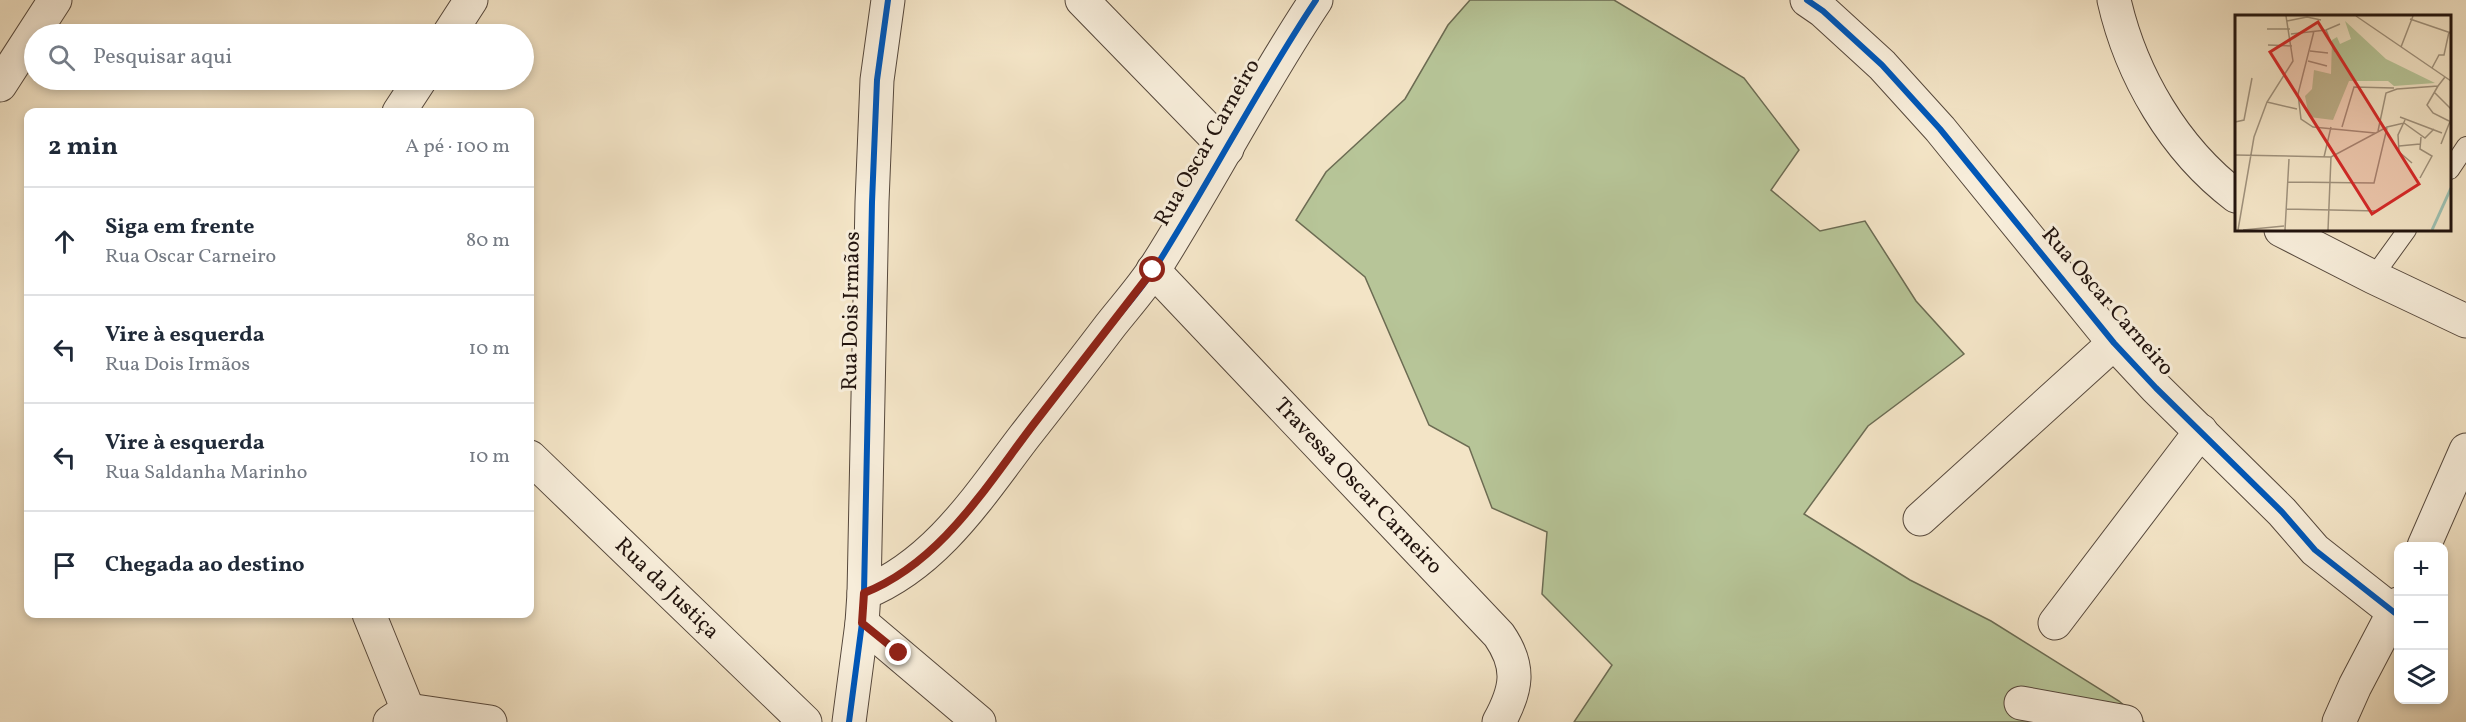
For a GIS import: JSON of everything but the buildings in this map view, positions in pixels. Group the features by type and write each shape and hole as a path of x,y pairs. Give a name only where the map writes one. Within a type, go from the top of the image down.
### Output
{"street":[{"path":"39,24 55,0"},
{"path":"455,24 471,0"},
{"name":"Rua Dois Irmãos","path":"863,608 877,80 888,0"},
{"path":"1082,0 1227,149"},
{"name":"Rua Oscar Carneiro","path":"863,608 899,576 917,564 942,539 993,477 1153,270 1227,149 1285,47 1316,0"},
{"name":"Rua Oscar Carneiro","path":"1808,0 1882,65 1933,121 2114,343 2282,512 2315,550 2394,606"},
{"path":"2114,0 2121,30 2139,75 2164,116 2212,178 2235,195"},
{"path":"0,85 24,48"},
{"path":"402,108 413,90"},
{"path":"2283,231 2373,278 2466,321"},
{"name":"Travessa Oscar Carneiro","path":"1153,270 1499,635 1510,651 1515,670 1514,686 1499,722"},
{"path":"1920,519 2114,343"},
{"path":"2055,623 2201,431"},
{"path":"2426,542 2466,450"},
{"name":"Rua da Justiça","path":"534,461 805,722"},
{"path":"849,722 863,608"},
{"path":"863,608 979,722"},
{"path":"2339,722 2355,686 2394,614"},
{"path":"370,618 399,716 490,722"},
{"path":"2021,703 2126,722"}],"lane":[{"path":"2451,168 2466,146"},
{"path":"2373,278 2406,231"}],"green space":[{"path":"1470,0 1614,0 1744,78 1799,150 1771,190 1820,231 1865,221 1916,301 1964,354 1868,426 1804,514 1910,580 1991,621 2119,701 2144,722 1574,722 1612,665 1542,594 1547,532 1492,508 1469,447 1429,425 1365,277 1296,220 1326,172 1405,99 1448,25"}],"cycle path":[{"path":"849,722 864,593 872,202 877,80 888,0"},
{"path":"864,593 913,565 954,526 973,505 1145,283 1176,235 1274,66 1316,0"},
{"path":"1807,0 1823,11 1882,65 1940,129 2114,343 2156,388 2282,512 2315,550 2394,612"}],"route":[{"path":"899,653 862,623 864,593 899,576 917,564 942,539 986,487 1153,270"}]}
